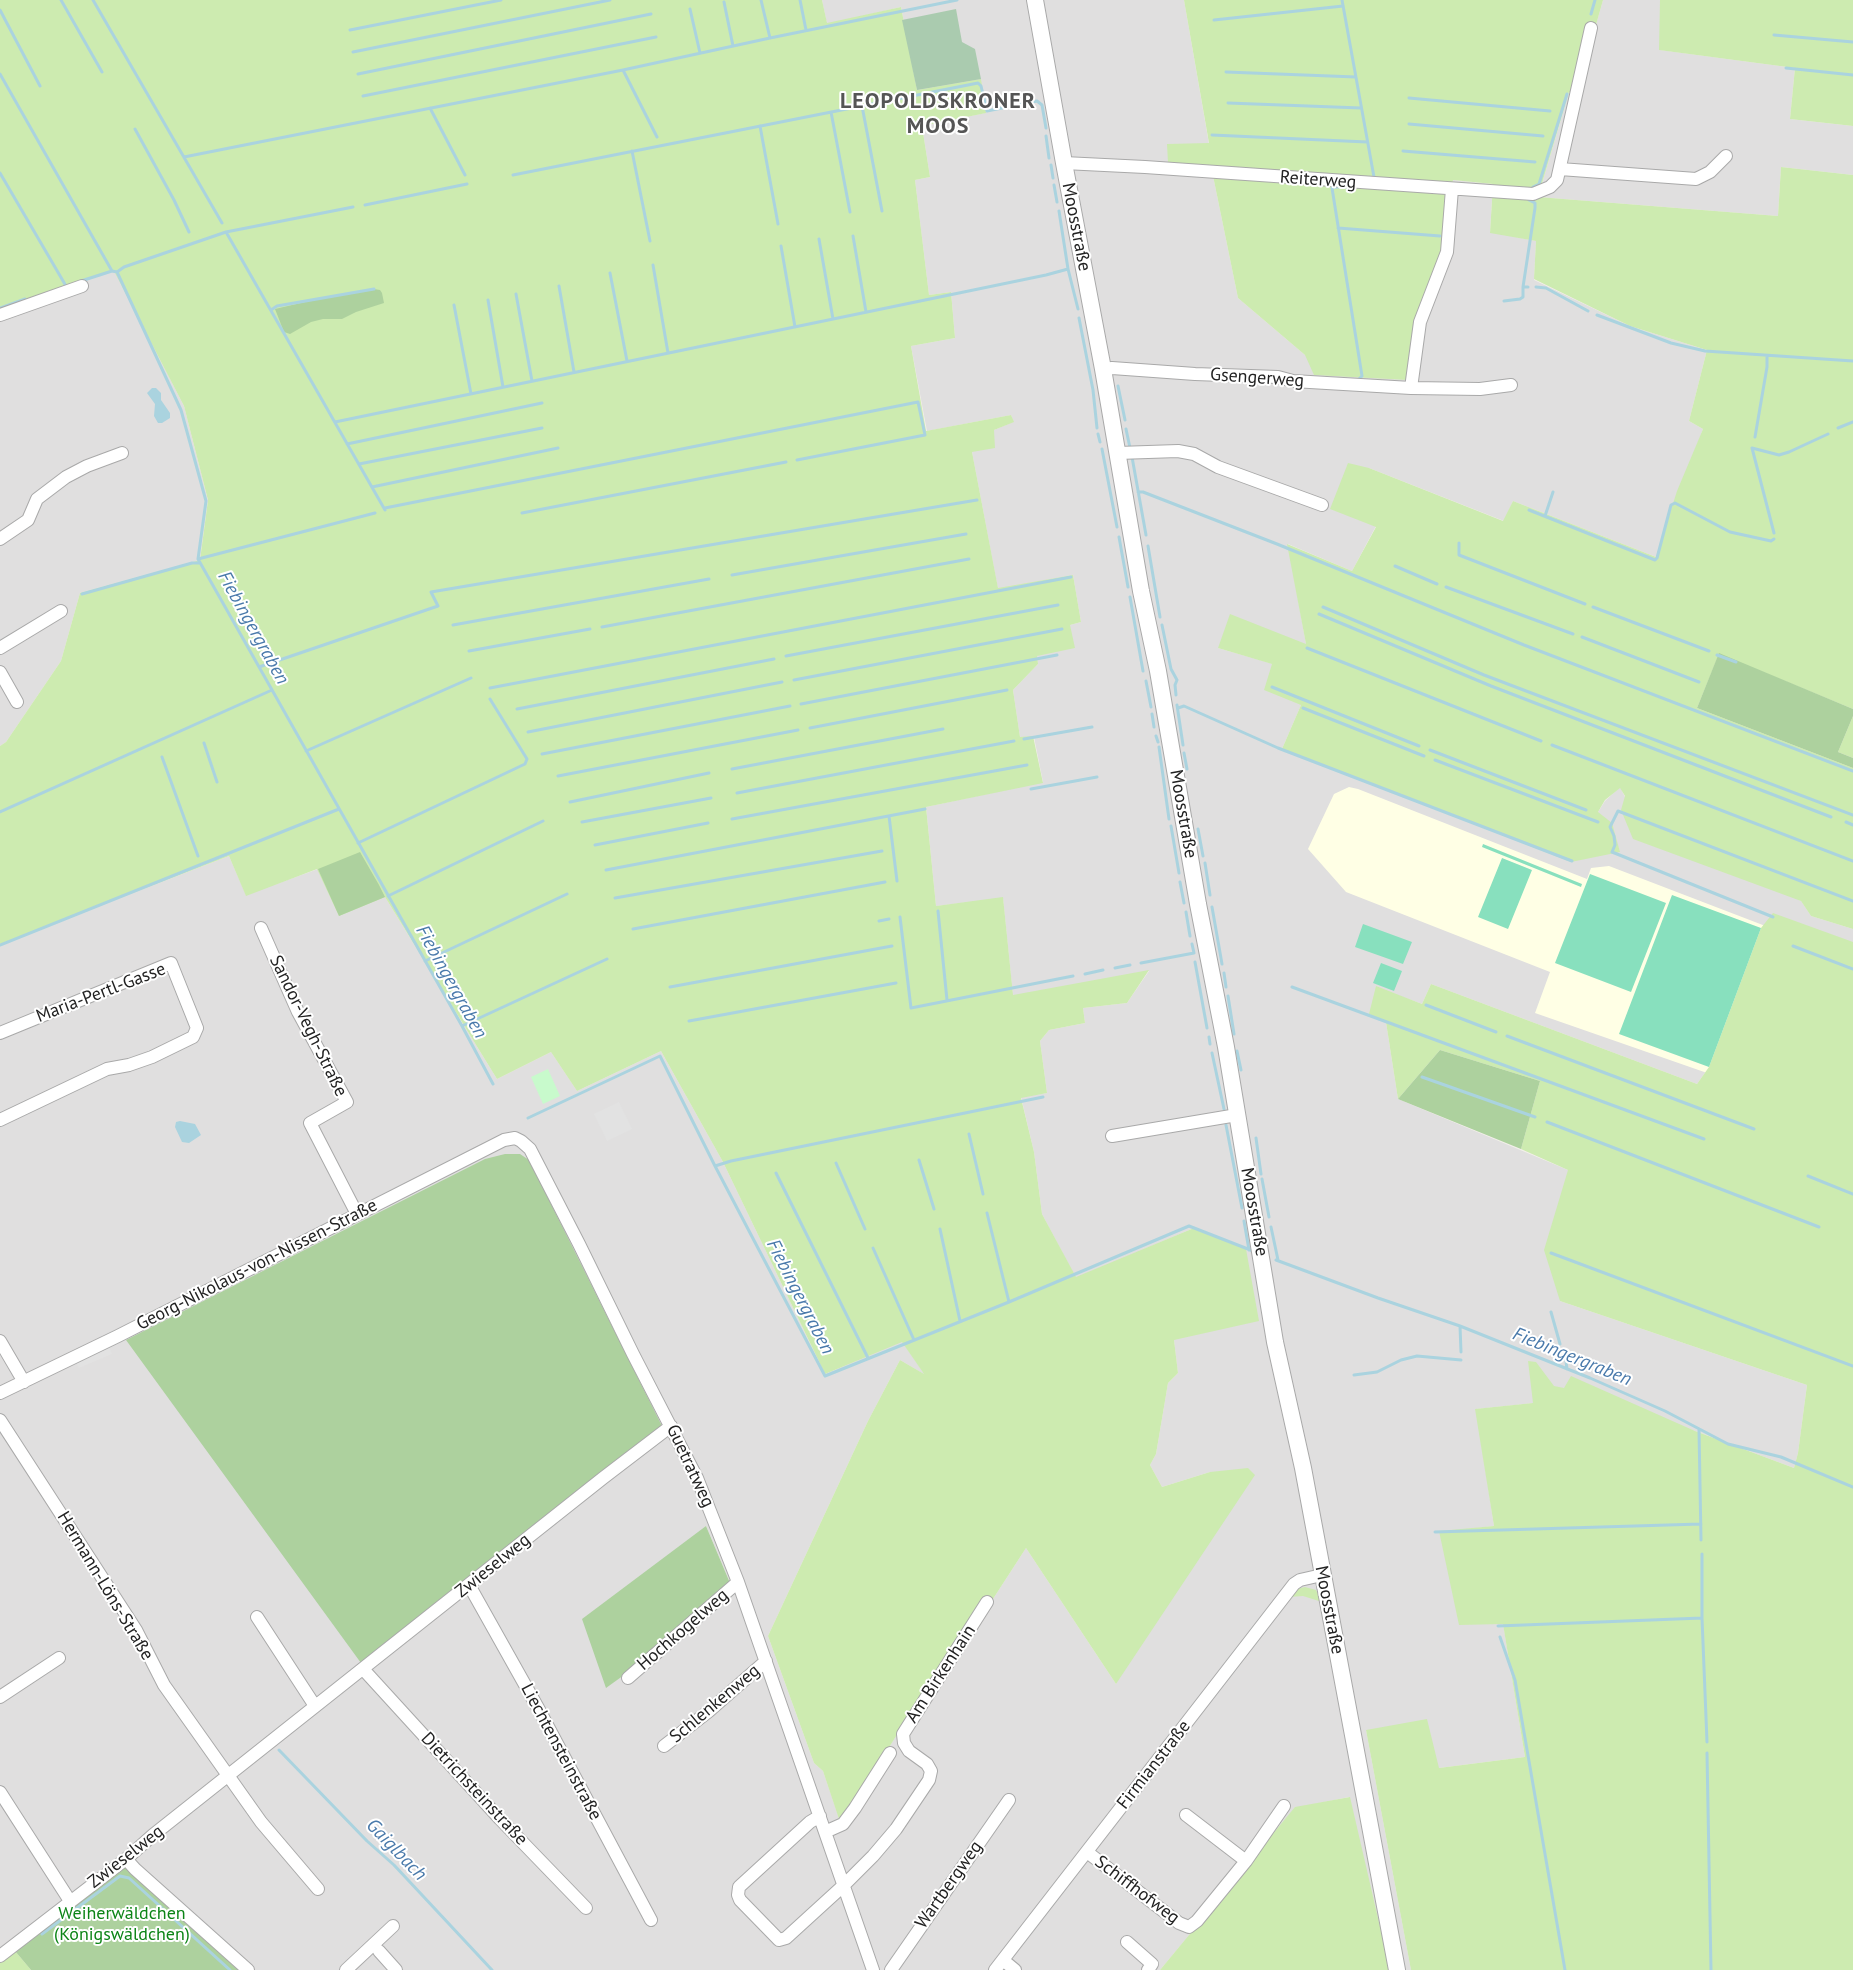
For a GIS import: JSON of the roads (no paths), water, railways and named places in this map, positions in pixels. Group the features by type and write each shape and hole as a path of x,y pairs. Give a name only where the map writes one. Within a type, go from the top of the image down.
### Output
{"street":[{"name":"Moosstraße","path":"1035,0 1103,369 1141,591 1164,702 1198,904 1224,1039 1275,1342 1303,1468 1397,1970"},
{"name":"Reiterweg","path":"1064,163 1533,194 1550,187 1557,180 1591,28"},
{"path":"1560,169 1696,179 1710,172 1726,156"},
{"path":"1411,388 1420,322 1447,252 1452,189"},
{"path":"0,315 82,286"},
{"name":"Gsengerweg","path":"1103,369 1278,377 1293,381 1411,388 1480,389 1511,385"},
{"path":"1118,453 1178,451 1194,454 1218,467 1322,504"},
{"path":"0,539 28,520 37,499 66,477 87,466 122,453"},
{"path":"0,648 60,611"},
{"path":"0,672 18,702"},
{"name":"Sandor-Vegh-Straße","path":"261,928 298,1012 346,1102 310,1122 357,1214"},
{"name":"Maria-Pertl-Gasse","path":"0,1033 171,963 197,1028 192,1037 152,1057 98,1073 0,1120"},
{"path":"1112,1136 1237,1115"},
{"name":"Georg-Nikolaus-von-Nissen-Straße","path":"0,1393 126,1332 504,1140 515,1138"},
{"name":"Guetratweg","path":"515,1138 530,1149 690,1462 722,1537 873,1970"},
{"path":"0,1341 24,1382"},
{"name":"Hermann-Löns-Straße","path":"0,1420 136,1630 164,1685 228,1777"},
{"name":"Zwieselweg","path":"0,1956 126,1859 315,1706 602,1478 671,1426"},
{"name":"Firmianstraße","path":"999,1965 1294,1584 1300,1580 1322,1575"},
{"name":"Hochkogelweg","path":"628,1678 738,1582"},
{"name":"Liechtensteinstraße","path":"468,1585 538,1708 651,1920"},
{"name":"Am Birkenhain","path":"843,1886 896,1829 929,1780 932,1771 927,1764 909,1751 904,1743 903,1734 987,1602"},
{"path":"257,1617 315,1706"},
{"path":"0,1697 59,1658"},
{"name":"Schlenkenweg","path":"664,1746 709,1711 766,1661"},
{"name":"Dietrichsteinstraße","path":"363,1669 500,1819 586,1908"},
{"path":"825,1832 843,1824 890,1753"},
{"path":"228,1777 233,1780 261,1822 318,1889"},
{"path":"0,1792 70,1901"},
{"name":"Wartbergweg","path":"891,1970 1009,1800"},
{"name":"Schiffhofweg","path":"1087,1852 1178,1922 1189,1927 1197,1921 1246,1861 1284,1806"},
{"path":"820,1816 810,1822 739,1887 738,1895 779,1940 786,1938 843,1886"},
{"path":"1186,1816 1246,1861"},
{"path":"126,1859 248,1970"},
{"path":"346,1970 393,1926"},
{"path":"1127,1942 1152,1964 1148,1970"},
{"path":"379,1951 396,1970"},
{"path":"999,1965 1015,1970"}],"water":[{"path":"152,388 156,388 161,393 161,400 170,413 170,418 162,423 158,423 154,416 155,404 147,393"},
{"path":"176,1122 195,1124 201,1135 189,1143 182,1142 175,1127"}],"waterway":[{"path":"61,0 102,72"},
{"path":"93,0 222,223"},
{"path":"350,30 501,0"},
{"path":"353,52 610,0"},
{"path":"761,0 770,38"},
{"path":"800,0 806,30"},
{"path":"184,157 623,70 957,0"},
{"path":"1342,0 1374,177"},
{"path":"1591,14 1595,0"},
{"path":"724,2 733,46"},
{"path":"1214,20 1343,6"},
{"path":"690,9 700,53"},
{"path":"0,10 40,86"},
{"path":"358,74 651,14"},
{"path":"1774,35 1853,42"},
{"path":"363,96 656,37"},
{"path":"1786,68 1853,75"},
{"path":"623,70 657,137"},
{"path":"1226,72 1356,77"},
{"path":"0,74 112,271"},
{"path":"513,175 978,83 981,86 987,111 1037,101 1042,105 1046,128"},
{"path":"1533,187 1539,184 1567,94"},
{"path":"1409,98 1550,111"},
{"path":"1228,103 1361,108"},
{"path":"862,106 882,211"},
{"path":"430,108 465,175"},
{"path":"831,112 850,212"},
{"path":"1409,124 1543,136"},
{"path":"760,126 778,224"},
{"path":"135,129 174,200 189,232"},
{"path":"1212,135 1367,142"},
{"path":"1046,136 1049,158"},
{"path":"632,151 650,241"},
{"path":"1403,151 1535,162"},
{"path":"1051,165 1053,178"},
{"path":"0,173 66,286"},
{"path":"365,205 467,184"},
{"path":"1054,185 1057,202"},
{"path":"1350,187 1332,188 1362,376 1358,380"},
{"path":"1528,287 1523,287 1535,208 1535,203 1529,200"},
{"path":"117,272 124,267 226,232 353,207"},
{"path":"1059,211 1068,269 1078,309"},
{"path":"1338,228 1440,236"},
{"path":"226,232 385,510"},
{"path":"853,236 866,312"},
{"path":"819,239 833,319"},
{"path":"781,246 795,327"},
{"path":"653,265 668,353"},
{"path":"335,422 1068,269"},
{"name":"Fiebingergraben","path":"81,281 112,271 117,272 181,410 206,501 198,559 493,1084"},
{"path":"610,273 627,361"},
{"path":"559,286 574,372"},
{"path":"1504,301 1523,297 1523,287"},
{"path":"1536,287 1546,288 1588,311"},
{"path":"271,310 277,306 374,289"},
{"path":"516,294 532,381"},
{"name":"Fiebingergraben","path":"0,308 25,299"},
{"path":"488,300 503,387"},
{"path":"454,305 471,394"},
{"path":"1597,315 1671,343 1705,351 1853,361"},
{"path":"1079,318 1093,390 1097,428"},
{"path":"1755,437 1767,367 1767,356"},
{"path":"1118,386 1125,420"},
{"path":"385,508 918,402 925,435 797,460"},
{"path":"347,444 542,403"},
{"path":"1838,428 1853,422"},
{"path":"359,464 542,428"},
{"path":"1126,429 1130,448"},
{"path":"1098,434 1100,442"},
{"path":"1774,533 1752,448 1779,455 1828,434"},
{"path":"372,487 558,448"},
{"path":"1102,449 1117,527"},
{"path":"1132,457 1146,535"},
{"path":"522,513 786,462"},
{"path":"1138,492 1143,492 1277,544 1524,645 1853,771"},
{"path":"1545,516 1553,492"},
{"path":"259,667 438,606 431,592 977,500"},
{"path":"1529,510 1655,560 1671,505 1675,503 1730,532 1771,541 1774,539"},
{"path":"198,559 375,513"},
{"path":"732,575 966,534"},
{"path":"1119,537 1128,587"},
{"path":"1459,543 1459,555 1585,604"},
{"path":"1148,546 1160,617"},
{"path":"602,627 969,559"},
{"path":"82,594 192,563 200,563"},
{"path":"1395,566 1437,584"},
{"path":"490,688 1071,577"},
{"path":"453,625 709,579"},
{"path":"1446,587 1573,634"},
{"path":"1130,597 1143,671"},
{"path":"786,656 1058,605"},
{"path":"1323,607 1484,675 1853,815"},
{"path":"1593,607 1709,651"},
{"path":"1319,614 1491,686 1831,817"},
{"path":"1162,625 1171,669 1177,680 1175,685 1176,695"},
{"path":"469,651 590,629"},
{"path":"794,680 1062,629"},
{"path":"1582,637 1699,682"},
{"path":"1307,648 1541,741"},
{"path":"801,704 1057,655"},
{"path":"1717,655 1736,662"},
{"path":"517,709 774,659"},
{"path":"306,751 471,678"},
{"path":"1146,681 1151,707"},
{"path":"528,732 782,682"},
{"path":"1272,687 1419,746"},
{"path":"0,812 272,690"},
{"path":"810,728 1007,690"},
{"path":"358,843 525,764 527,759 490,699"},
{"path":"1177,705 1183,745"},
{"path":"542,754 790,706"},
{"path":"1178,708 1184,706 1278,748 1572,861"},
{"path":"1303,708 1424,756"},
{"path":"1152,714 1154,727"},
{"path":"1024,739 1092,727"},
{"path":"732,769 943,729"},
{"path":"558,776 798,730"},
{"path":"1156,736 1158,742"},
{"path":"737,793 1014,741"},
{"path":"204,743 217,782"},
{"path":"1552,745 1853,861"},
{"path":"1159,747 1169,819"},
{"path":"1430,750 1586,810"},
{"path":"1184,753 1187,769"},
{"path":"162,757 198,856"},
{"path":"1435,760 1598,822"},
{"path":"732,819 1027,765"},
{"path":"570,802 709,773"},
{"path":"1031,789 1097,777"},
{"path":"582,822 711,798"},
{"path":"0,945 339,809"},
{"path":"606,870 925,809"},
{"path":"1773,917 1612,852 1615,845 1610,827 1618,811 1853,901"},
{"path":"889,816 897,881"},
{"path":"388,896 543,821"},
{"path":"1846,822 1853,825"},
{"path":"595,845 708,823"},
{"path":"1171,826 1179,873"},
{"path":"1198,829 1203,856"},
{"path":"615,898 882,851"},
{"path":"1205,863 1210,895"},
{"path":"633,929 885,882"},
{"path":"1180,882 1184,903"},
{"path":"425,961 567,894"},
{"path":"1212,907 1222,964"},
{"path":"938,911 947,1000"},
{"path":"1186,912 1190,936"},
{"path":"900,917 911,1008 1073,976"},
{"path":"879,921 889,919"},
{"path":"1141,963 1194,953 1192,944"},
{"path":"670,987 892,946"},
{"path":"1793,946 1853,969"},
{"path":"462,1026 607,959"},
{"path":"1195,962 1207,1028"},
{"path":"1115,968 1130,965"},
{"path":"1085,974 1103,970"},
{"path":"1224,973 1226,987"},
{"path":"689,1021 896,983"},
{"path":"1292,987 1704,1139"},
{"path":"1228,996 1234,1034"},
{"path":"1426,1005 1496,1032"},
{"path":"1507,1036 1754,1129"},
{"path":"1209,1037 1210,1044"},
{"path":"1237,1051 1241,1070"},
{"path":"1212,1053 1224,1109"},
{"name":"Fiebingergraben","path":"528,1118 660,1056 715,1166 825,1376 1009,1302 1189,1226 1253,1251"},
{"path":"1422,1077 1535,1117"},
{"path":"715,1166 731,1161 1043,1097"},
{"path":"1547,1122 1819,1227"},
{"path":"1226,1125 1242,1208"},
{"path":"969,1134 983,1194"},
{"path":"1256,1138 1261,1174"},
{"path":"919,1160 934,1209"},
{"path":"836,1163 865,1229"},
{"path":"776,1173 868,1358"},
{"path":"1808,1176 1853,1194"},
{"path":"1262,1179 1269,1217"},
{"path":"987,1213 1009,1302"},
{"path":"1244,1221 1249,1250"},
{"path":"1271,1227 1278,1260"},
{"path":"940,1229 960,1321"},
{"path":"873,1248 914,1340"},
{"path":"1551,1253 1853,1366"},
{"name":"Fiebingergraben","path":"1276,1260 1460,1326 1590,1378 1665,1411 1728,1444 1781,1457 1853,1487"},
{"path":"1551,1312 1560,1344"},
{"path":"1460,1326 1461,1352"},
{"path":"1565,1354 1567,1369"},
{"path":"1354,1375 1377,1372 1401,1360 1417,1356 1461,1360"},
{"path":"1699,1429 1701,1540"},
{"path":"1435,1532 1701,1524"},
{"path":"1702,1554 1702,1618 1707,1742"},
{"path":"1498,1626 1702,1618"},
{"path":"1500,1637 1515,1680 1565,1970"},
{"name":"Gaiglbach","path":"279,1750 367,1841 394,1865 492,1970"},
{"path":"1707,1753 1711,1970"},
{"path":"42,1934 120,1876 129,1878 230,1970"}],"district":[{"name":"LEOPOLDSKRONER MOOS","path":"938,114"}],"park label":[{"name":"Weiherwäldchen (Königswäldchen)","path":"122,1924"}]}
